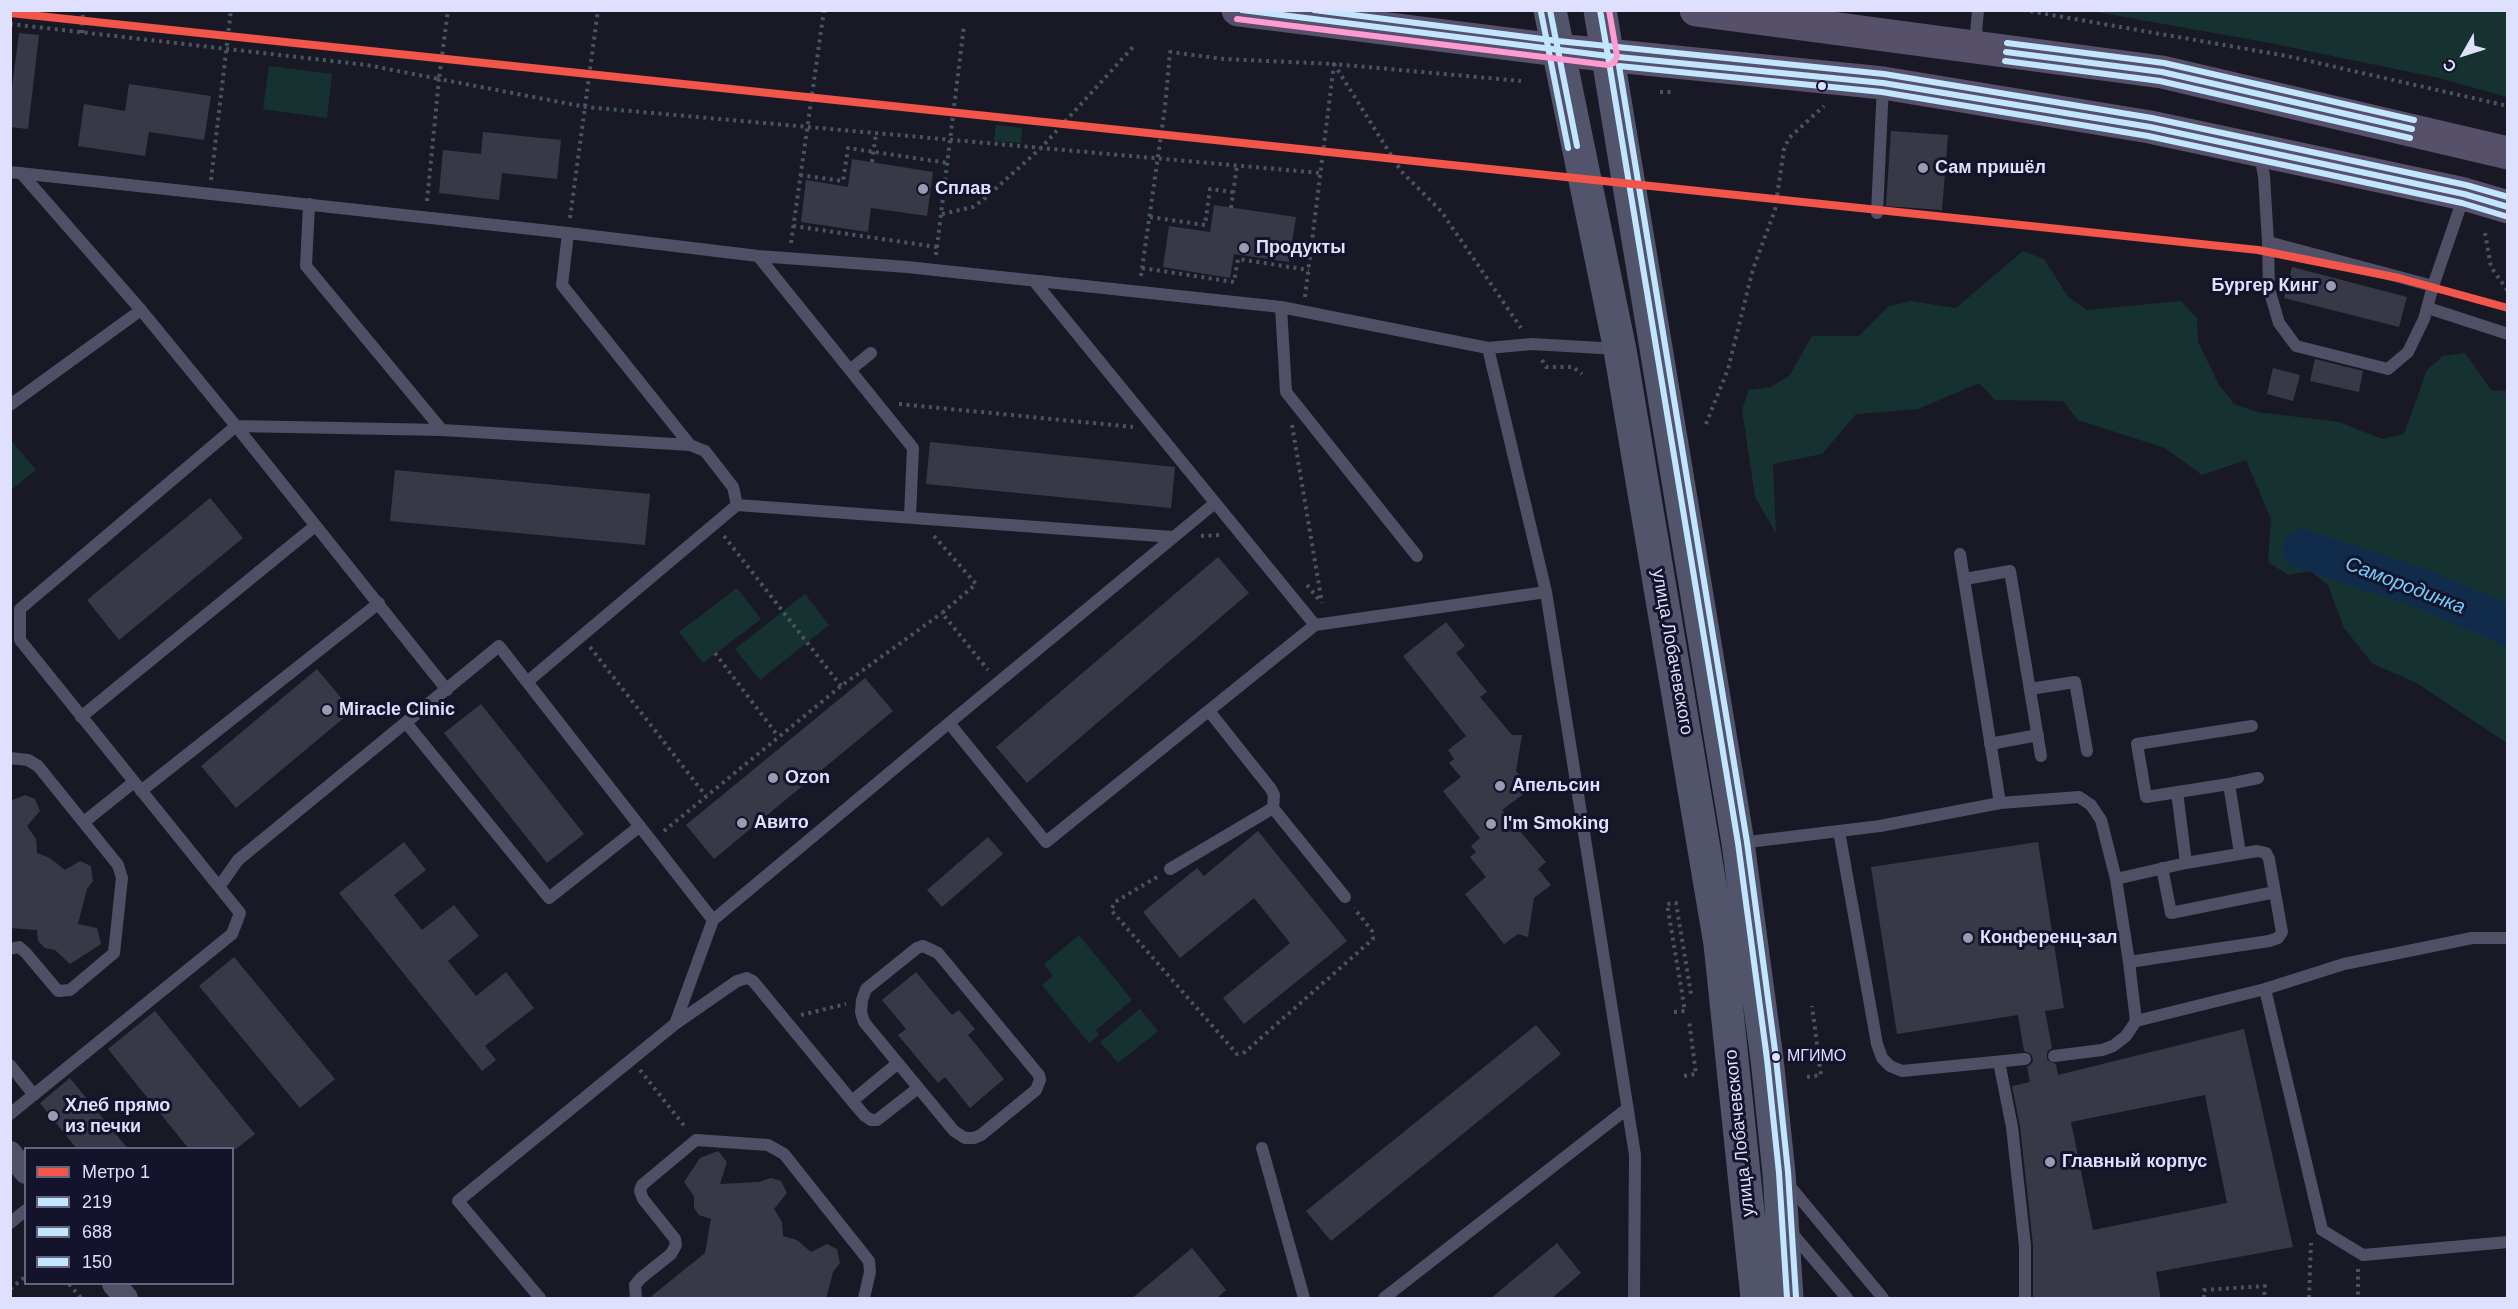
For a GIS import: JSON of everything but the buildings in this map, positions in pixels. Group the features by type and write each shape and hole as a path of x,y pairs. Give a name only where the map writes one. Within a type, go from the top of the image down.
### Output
{"main road":[{"path":"1238,10 1608,56 1883,83 2150,127 2464,194 2508,207"},
{"name":"улица Лобачевского","path":"1550,10 1620,350 1720,944 1757,1299"},
{"name":"улица Лобачевского","path":"1600,10 1738,843 1767,1059 1779,1173 1787,1299"},
{"path":"1696,10 2162,72 2508,153"}],"street":[{"path":"10,1153 24,1170"},
{"path":"115,1285 126,1299"}],"lane":[{"path":"1975,48 1978,10"},
{"path":"1877,213 1883,83"},
{"path":"2259,150 2264,176 2269,289 2278,323 2296,346 2388,369 2408,352 2428,308 2433,286 2464,194"},
{"path":"16,173 758,256 934,270 1281,307 1488,348 1532,344 1620,350"},
{"path":"16,173 141,310 447,690"},
{"path":"309,204 306,266 442,430"},
{"path":"567,233 562,285 690,445"},
{"path":"2268,242 2433,286"},
{"path":"758,256 913,448 914,518"},
{"path":"1034,281 1315,625"},
{"path":"1281,307 1286,392 1417,556"},
{"path":"2428,308 2508,334"},
{"path":"10,405 141,310"},
{"path":"1488,348 1546,592 1628,1108 1635,1155 1634,1299"},
{"path":"850,370 871,352"},
{"path":"10,1114 232,934 240,913 20,640 20,609 236,426 442,430 690,445 705,451 733,487 737,505"},
{"path":"675,1024 713,920 1215,503"},
{"path":"527,682 737,505 1173,537"},
{"path":"81,717 315,526"},
{"path":"1960,554 2000,803"},
{"path":"1965,579 2010,571 2041,756"},
{"path":"949,723 1046,842 1315,625 1546,592"},
{"path":"84,822 137,787 379,603"},
{"path":"219,887 238,860 407,724 499,646 713,920"},
{"path":"2030,689 2075,682 2087,751"},
{"path":"1209,711 1271,789 1274,795 1273,808 1345,897"},
{"path":"407,724 549,898 640,826"},
{"path":"2252,726 2137,744 2146,797 2258,778"},
{"path":"1990,744 2038,735"},
{"path":"10,758 28,760 36,764 118,865 122,873 114,953 79,983 65,992 58,991 20,947 10,949"},
{"path":"2229,784 2240,854"},
{"path":"2177,792 2186,863"},
{"path":"1738,843 1880,826 2000,803 2079,797 2091,805 2101,820 2116,879 2136,1021 2126,1036 2113,1046 2102,1050 2054,1056"},
{"path":"1170,869 1273,808"},
{"path":"1839,831 1877,1044 1882,1058 1890,1066 1902,1071 2025,1059"},
{"path":"2116,879 2186,863 2257,851 2265,853 2270,859 2282,932 2278,938 2129,962"},
{"path":"2162,868 2171,913 2275,892"},
{"path":"2136,1021 2265,989 2344,964 2472,938 2508,938"},
{"path":"916,948 932,948 1031,1066 1040,1080 1036,1090 981,1135 965,1138 954,1131 898,1063 864,1022 861,1000 866,989 916,948"},
{"path":"540,1299 458,1201 675,1024 736,981 747,978 753,981 852,1101 871,1120 877,1120 918,1088"},
{"path":"2265,989 2322,1230 2363,1256 2508,1242"},
{"path":"1999,1062 2012,1127 2025,1246 2025,1299"},
{"path":"852,1101 898,1063"},
{"path":"10,1065 34,1095"},
{"path":"1384,1299 1628,1108"},
{"path":"636,1299 635,1286 640,1278 670,1254 676,1245 675,1239 643,1199 640,1191 642,1185 696,1140 768,1145 784,1154 869,1261 870,1272 864,1299"},
{"path":"1262,1148 1304,1299"},
{"path":"1779,1173 1883,1299"},
{"path":"10,1223 24,1212"},
{"path":"1783,1223 1847,1299"}],"path":[{"path":"82,33 83,10"},
{"path":"210,194 231,10"},
{"path":"425,217 448,10"},
{"path":"567,233 598,10"},
{"path":"789,259 824,10"},
{"path":"2023,10 2287,56 2508,106"},
{"path":"10,24 367,65 586,107 1320,173"},
{"path":"934,270 952,140 964,25"},
{"path":"942,214 973,207 983,201 1041,148 1133,47"},
{"path":"1138,292 1158,158 1170,52 1224,59 1334,64 1521,81"},
{"path":"1304,312 1334,64"},
{"path":"1334,64 1401,171 1441,211 1546,367 1573,367 1582,374"},
{"path":"1660,92 1672,92"},
{"path":"1706,424 1728,369 1753,269 1775,210 1784,149 1789,138 1824,106"},
{"path":"872,162 876,133"},
{"path":"801,175 843,181 848,148 948,164"},
{"path":"1231,208 1237,165"},
{"path":"1150,217 1204,225 1210,189 1233,192"},
{"path":"793,226 937,247"},
{"path":"2485,233 2491,267 2508,291"},
{"path":"1142,268 1234,282 1238,259 1309,270"},
{"path":"1286,392 1322,603"},
{"path":"876,402 1155,429"},
{"path":"652,842 778,736 841,686 942,613 976,584 914,518"},
{"path":"715,524 841,686"},
{"path":"942,613 998,682"},
{"path":"581,636 706,796"},
{"path":"715,653 778,736"},
{"path":"1170,869 1114,902 1111,910 1237,1054 1245,1052 1373,939 1372,931 1345,897"},
{"path":"1674,1012 1685,1011 1667,904 1676,903 1691,994"},
{"path":"784,1019 861,1000"},
{"path":"1807,1077 1821,1075 1812,1006"},
{"path":"1683,1077 1696,1074 1689,1020"},
{"path":"631,1059 696,1140"},
{"path":"2309,1299 2310,1244 2322,1230"},
{"path":"2358,1299 2358,1265 2363,1256"},
{"path":"10,1289 24,1278"},
{"path":"70,1285 81,1299"},
{"path":"2204,1299 2204,1290 2265,1286 2264,1299"}],"green space":[{"path":"2091,11 2507,11 2507,97 2439,78 2270,43"},
{"path":"269,66 332,74 327,118 263,109"},
{"path":"996,125 1022,128 1021,143 994,141"},
{"path":"2023,251 2044,259 2068,297 2087,310 2181,301 2197,318 2198,342 2219,385 2234,404 2257,412 2339,422 2382,439 2404,434 2427,370 2443,356 2465,353 2491,390 2507,391 2507,743 2415,682 2373,664 2344,628 2328,585 2310,571 2288,575 2268,562 2271,519 2246,460 2202,475 2165,448 2078,420 2063,401 1995,400 1979,383 1918,409 1856,414 1822,454 1773,464 1776,533 1755,497 1742,410 1749,390 1771,387 1790,375 1812,336 1859,336 1889,306 1910,301 1956,308"},
{"path":"10,439 36,470 11,490 10,490"},
{"path":"737,588 761,619 703,663 679,632"},
{"path":"805,594 829,625 760,680 735,649"},
{"path":"1079,935 1132,1000 1096,1030 1099,1035 1089,1043 1042,985 1053,976 1044,964"},
{"path":"1140,1009 1158,1031 1118,1063 1100,1042"}],"waterway":[{"name":"Самородинка","path":"2302,549 2423,589 2500,622 2508,628"}],"metro line":[{"name":"1","path":"10,13 2258,250 2399,278 2508,308"}],"transit line":[{"path":"1242,10 1608,56 1600,10"},
{"name":"150","path":"1314,10 1558,41 1884,74 2152,118 2466,185 2508,197"},
{"name":"219","path":"1550,10 1577,146"},
{"path":"1237,19 1608,65 1614,63 1617,56 1609,10"},
{"name":"688","path":"1541,12 1568,148"},
{"name":"150","path":"2007,43 2164,63 2414,120"},
{"name":"219","path":"2006,52 2162,72 2412,129"},
{"name":"219","path":"1787,1298 1779,1173 1767,1059 1738,843 1608,56 1883,83 2150,127 2464,194 2508,207"},
{"name":"688","path":"2005,61 2160,81 2410,138"},
{"name":"688","path":"1796,1297 1788,1172 1776,1058 1747,842 1619,66 1882,92 2148,136 2462,203 2505,216"}],"place":[{"name":"Сам пришёл","path":"1923,168"},
{"name":"Сплав","path":"923,189"},
{"name":"Продукты","path":"1244,248"},
{"name":"Бургер Кинг","path":"2331,286"},
{"name":"Miracle Clinic","path":"327,710"},
{"name":"Ozon","path":"773,778"},
{"name":"Апельсин","path":"1500,786"},
{"name":"Авито","path":"742,823"},
{"name":"I'm Smoking","path":"1491,824"},
{"name":"Конференц-зал","path":"1968,938"},
{"name":"МГИМО","path":"1776,1057"},
{"name":"Хлеб прямо из печки","path":"53,1116"},
{"name":"Главный корпус","path":"2050,1162"}]}
